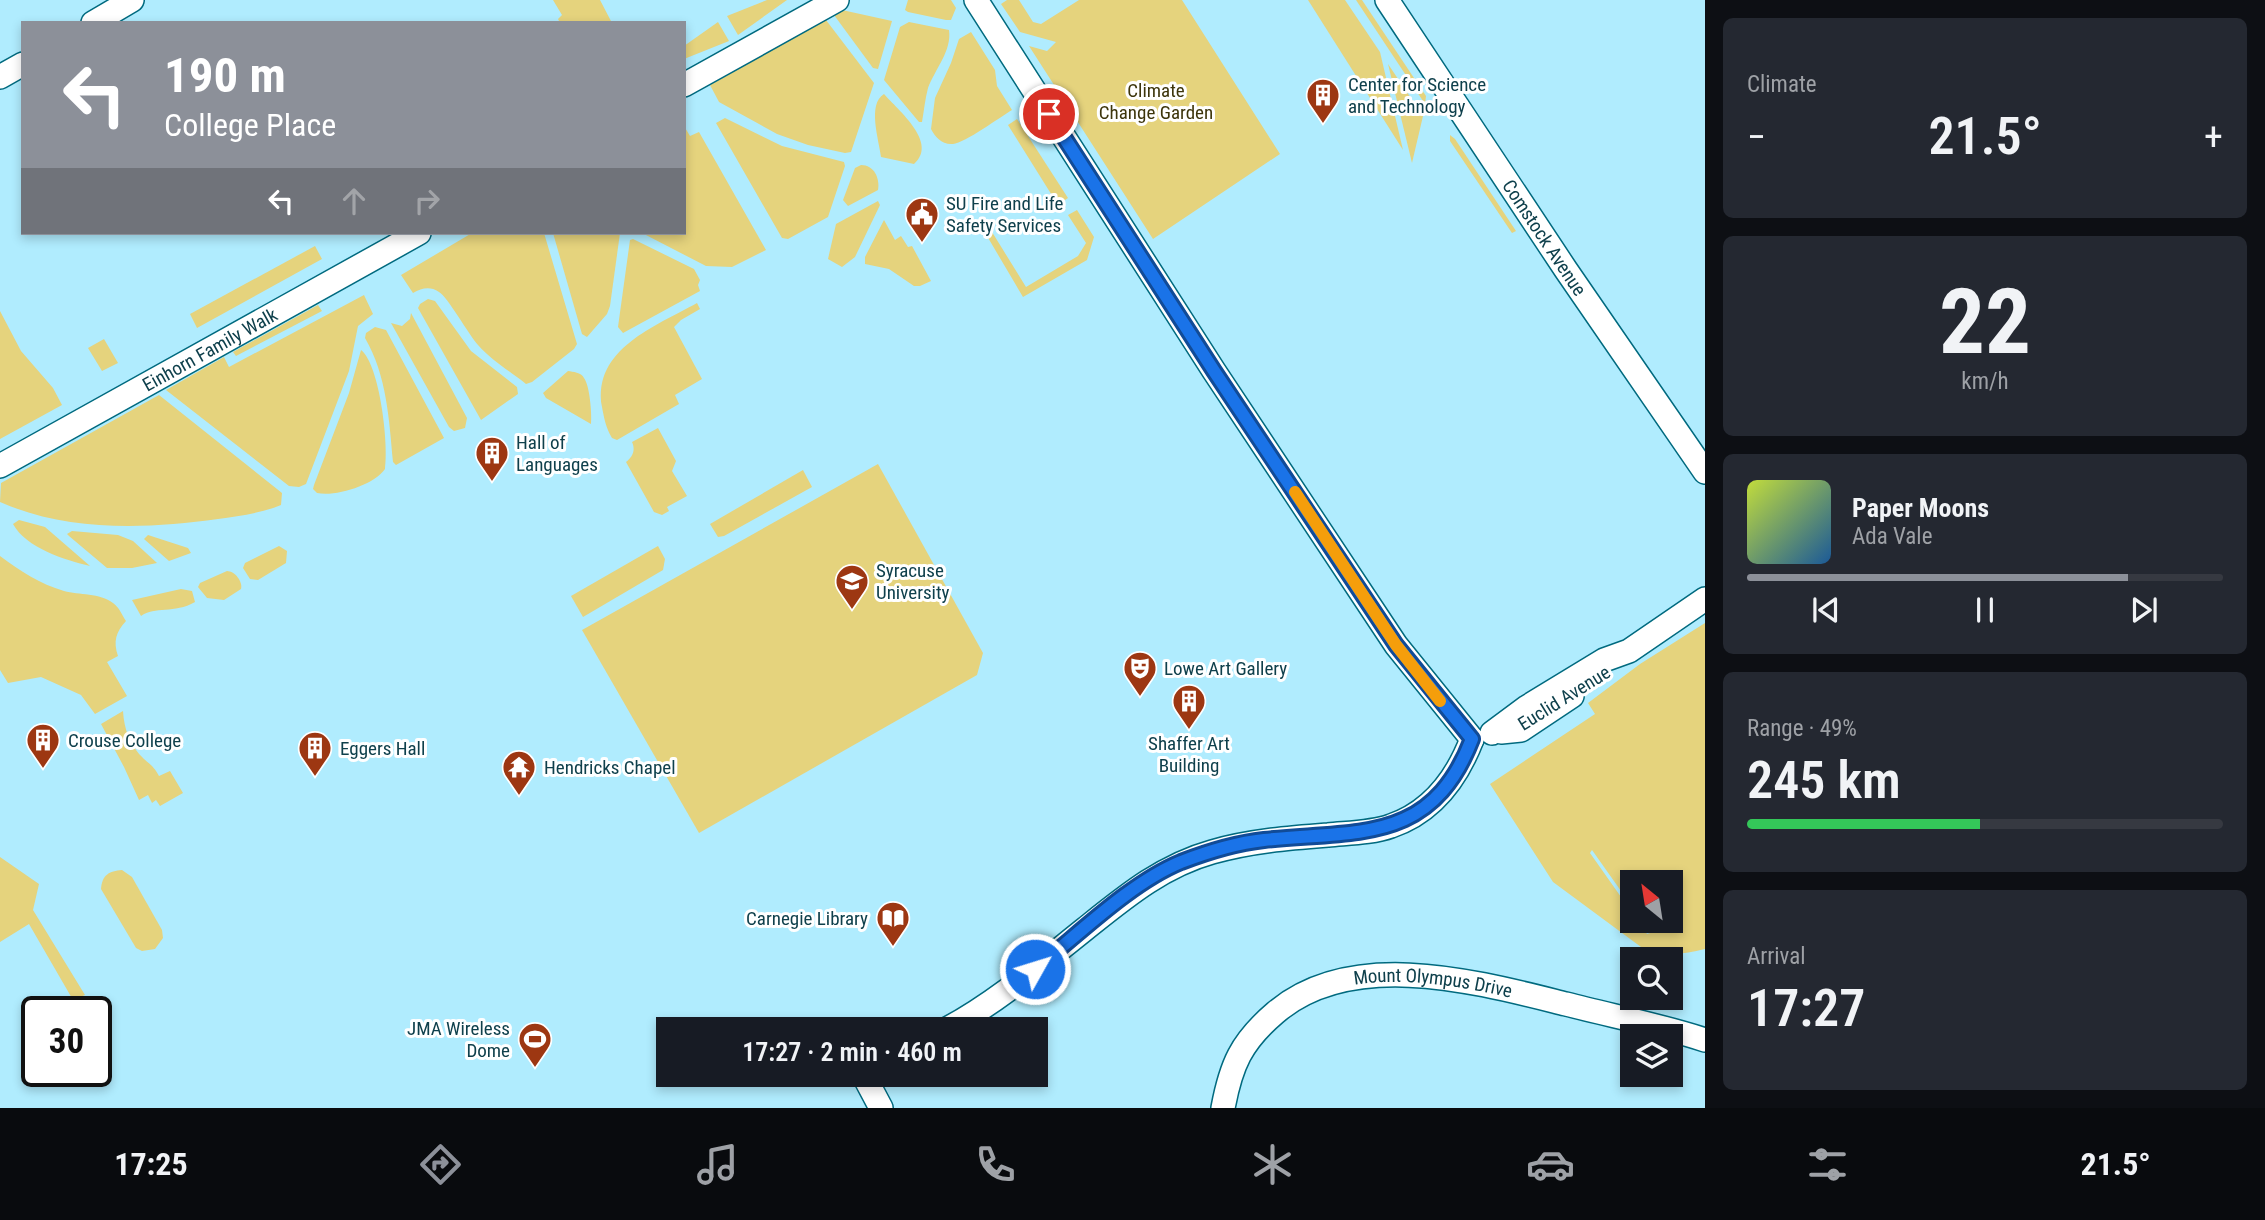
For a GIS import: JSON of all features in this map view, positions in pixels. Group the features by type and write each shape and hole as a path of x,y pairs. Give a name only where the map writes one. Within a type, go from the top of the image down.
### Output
{"street":[{"path":"96,21 132,0"},
{"path":"686,85 837,0"},
{"path":"965,1017 1016,984 1149,879 1180,863 1212,852 1260,841 1391,826 1416,813 1434,801 1482,736 1396,645 1200,349 976,0"},
{"name":"Comstock Avenue","path":"1387,0 1566,270 1705,472"},
{"path":"0,77 21,65"},
{"name":"Einhorn Family Walk","path":"0,466 415,235"},
{"name":"Euclid Avenue","path":"1482,736 1604,660 1629,650 1705,599"},
{"name":"Mount Olympus Drive","path":"1223,1108 1229,1078 1253,1031 1287,1002 1305,992 1330,982 1361,976 1451,979 1520,993 1705,1041"},
{"path":"870,1087 881,1108"}],"green space":[{"path":"553,0 600,0 611,21 559,21 562,15"},
{"path":"767,0 787,0 738,35 727,16"},
{"path":"908,0 951,0 956,8 951,20 946,20 908,12 905,10"},
{"name":"Climate Change Garden","path":"1007,0 1019,0 1033,22 1041,24 1079,0 1182,0 1280,154 1153,239 1029,46 1047,51 1056,42 1020,32 1001,4"},
{"path":"1308,0 1345,0 1380,52 1403,150"},
{"path":"1356,0 1362,0 1426,96 1425,104"},
{"path":"842,10 892,21 878,69 873,68 834,15"},
{"path":"826,20 874,83 851,152 808,145 777,134 719,102 710,85"},
{"path":"718,22 729,41 686,58 686,45"},
{"path":"909,22 949,30 946,53 928,88 922,122 919,122 884,80 900,27"},
{"path":"971,32 995,70 997,86 1012,110 966,139 949,144 939,140 931,129 935,98 959,39"},
{"path":"1388,64 1423,116 1412,163"},
{"path":"884,94 914,127 919,137 922,146 920,156 914,164 881,157 875,114 879,99"},
{"path":"725,118 782,146 844,162 828,217 788,239 782,238 716,123"},
{"path":"1017,119 1068,198 1058,205 1008,125"},
{"path":"686,129 690,136 699,132 766,250 732,267 706,266 646,235 686,235"},
{"path":"1450,135 1516,231 1512,233 1450,141"},
{"path":"861,165 869,167 875,173 878,190 848,206 843,200 855,168"},
{"path":"878,201 880,205 855,257 842,267 828,259 836,224"},
{"path":"1077,210 1094,237 1087,260 1023,297 987,236 992,232 1026,287 1078,256 1086,243 1068,215"},
{"path":"884,220 895,240 901,236 908,247 912,246 931,281 914,286 889,269 865,264 865,257"},
{"path":"469,235 545,235 577,344 532,382 526,384 483,350 439,292 426,288 413,293 401,275"},
{"path":"554,235 620,235 607,314 587,337 582,334"},
{"path":"633,239 694,269 700,280 700,291 623,333 618,327 630,240"},
{"path":"315,246 322,259 197,328 190,314"},
{"path":"364,295 373,314 358,326 349,371 306,484 299,487 289,486 166,390 224,357 229,367"},
{"path":"428,299 435,301 471,351 517,387 518,394 481,420 418,308"},
{"path":"697,303 700,309 674,327 702,379 675,395 679,404 617,440 612,438 602,407 602,387 607,370 630,342"},
{"path":"318,305 322,311 236,356 233,352"},
{"path":"0,311 21,351 53,388 62,405 0,439"},
{"path":"411,313 467,418 465,428 454,431 449,427 391,323 402,326 410,319"},
{"path":"375,327 386,330 444,438 396,465 393,462 382,383 365,338 366,333"},
{"path":"104,339 118,363 102,371 88,348"},
{"path":"361,350 368,358 382,406 385,469 380,475 354,489 317,493 313,489 314,485 349,393"},
{"path":"568,371 583,376 586,382 591,424 546,398 543,393"},
{"path":"159,395 282,493 281,505 226,518 163,525 107,526 53,519 0,502 1,483"},
{"path":"658,428 676,461 672,471 687,496 667,507 669,511 662,515 654,512 626,462 633,454 632,442"},
{"path":"878,464 983,653 977,675 699,833 582,630"},
{"path":"803,470 812,487 718,537 710,524"},
{"path":"19,520 45,527 90,566 36,546 13,524"},
{"path":"72,531 118,535 133,541 157,563 132,568 107,568 67,534"},
{"path":"148,535 188,548 191,553 169,561 144,539"},
{"path":"279,546 287,551 286,563 258,580 250,579 243,568 245,563"},
{"path":"658,546 665,559 663,570 583,617 571,596"},
{"path":"0,556 47,585 64,591 102,597 117,607 126,621 116,637 118,656 107,662 127,696 95,714 81,695 41,677 8,683 0,670"},
{"path":"227,571 238,577 241,589 224,600 207,598 198,587 200,583"},
{"path":"181,589 192,591 195,602 141,616 132,600"},
{"path":"1705,623 1705,949 1683,953 1683,947 1641,947 1622,933 1684,933 1684,870 1620,870 1620,890 1592,850 1590,853 1620,896 1620,931 1553,882 1490,784 1595,714 1588,703 1640,664"},
{"path":"123,711 126,731 135,749 159,776 170,771 183,793 160,806 156,800 152,803 148,795 139,800 101,724"},
{"path":"0,857 39,884 33,910 85,995 71,996 29,924 0,942"},
{"path":"122,870 132,877 162,930 163,938 155,949 142,951 136,948 101,889 107,875"}],"slow traffic":[{"path":"1295,492 1396,645 1440,701"}],"place":[{"name":"Center for Science and Technology","path":"1323,125"},
{"name":"SU Fire and Life Safety Services","path":"922,244"},
{"name":"Hall of Languages","path":"492,483"},
{"name":"Syracuse University","path":"852,611"},
{"name":"Lowe Art Gallery","path":"1140,698"},
{"name":"Shaffer Art Building","path":"1189,731"},
{"name":"Crouse College","path":"43,770"},
{"name":"Eggers Hall","path":"315,778"},
{"name":"Hendricks Chapel","path":"519,797"},
{"name":"Carnegie Library","path":"893,948"},
{"name":"JMA Wireless Dome","path":"535,1069"}],"route":[{"path":"1035,969 1149,879 1180,863 1212,852 1260,841 1391,826 1416,813 1434,801 1452,779 1462,764 1472,739 1396,645 1214,371 1049,114"}]}
